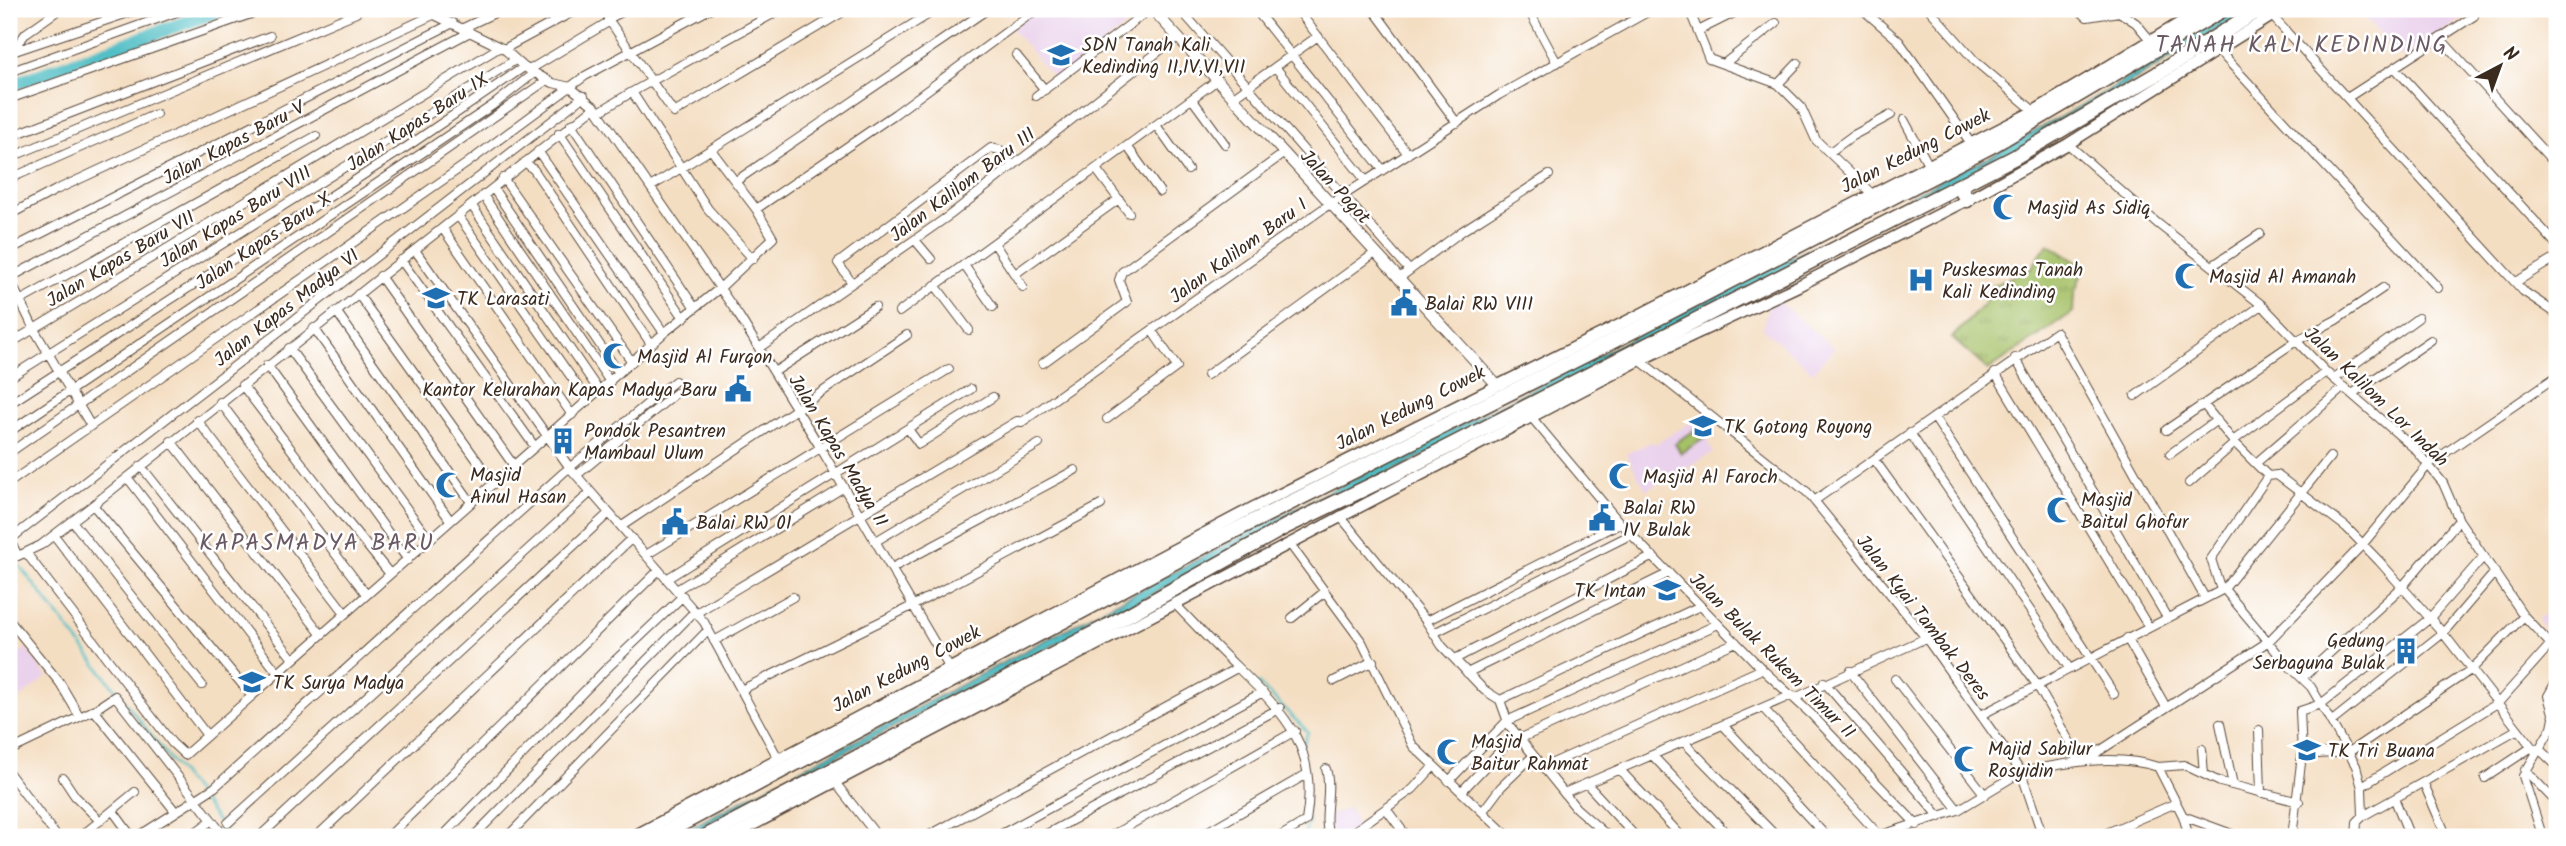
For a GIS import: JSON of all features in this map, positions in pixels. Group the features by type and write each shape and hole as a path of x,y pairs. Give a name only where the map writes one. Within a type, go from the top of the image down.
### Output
{"highway":[{"name":"Jalan Kedung Cowek","path":"663,837 709,813 712,826 1111,632 1285,527 1636,356 1865,225 1880,211 2224,9"},
{"name":"Jalan Kedung Cowek","path":"1880,211 1959,186 2266,12"},
{"path":"1959,186 1967,200"},
{"name":"Jalan Kedung Cowek","path":"657,837 733,803 1100,595 1236,530 1632,325 1865,225"},
{"path":"733,803 740,813 812,779"}],"main road":[{"name":"Jalan Kedung Cowek","path":"632,837 949,667 1100,595 1497,385 1880,211 1928,164 2034,111 2203,9"},
{"name":"Jalan Kedung Cowek","path":"1173,597 1289,543 1532,418 1636,356 1798,286 1967,200 2068,144 2219,51 2266,12 2283,9"},
{"name":"Jalan Kedung Cowek","path":"730,837 1111,632"}],"street":[{"path":"10,53 26,33 60,9"},
{"path":"10,53 140,9"},
{"path":"9,72 186,9"},
{"path":"9,99 265,9"},
{"name":"Jalan Kapas Madya II","path":"422,9 502,48 529,70 547,80 570,87 597,109 652,186 759,348 949,667"},
{"path":"9,215 56,190 446,9"},
{"name":"Jalan Kapas Baru V","path":"9,278 503,9"},
{"name":"Jalan Kapas Baru VII","path":"9,344 502,48 578,9"},
{"path":"628,9 608,19 653,80 673,113 848,9"},
{"path":"9,483 466,164 570,87 630,51 710,9"},
{"path":"11,552 20,557 27,554 93,505 380,276 459,217 571,124 782,9"},
{"path":"652,186 937,9"},
{"path":"736,181 988,9"},
{"path":"756,209 895,114 1037,9"},
{"name":"Jalan Pogot","path":"1180,9 1409,270"},
{"path":"1255,9 1383,170"},
{"path":"1297,9 1408,154"},
{"path":"1373,9 1457,123"},
{"path":"1528,9 1557,63"},
{"name":"Jalan Kalilom Baru I","path":"473,837 696,612 1017,421 1022,422 1330,204 1482,107 1641,11 1653,9"},
{"path":"1689,9 1709,59 1778,84 1801,107 1812,135 1880,211"},
{"path":"1698,31 1742,9"},
{"path":"1862,9 1899,41 1970,142"},
{"path":"1929,9 1975,61 2034,111"},
{"path":"2078,9 2087,17 2121,10 2151,41"},
{"path":"1037,96 1156,10"},
{"name":"Jalan Pogot","path":"1156,10 1216,81 1497,385"},
{"path":"2266,12 2523,291 2557,314"},
{"path":"9,158 356,13"},
{"path":"2347,98 2474,16"},
{"path":"529,70 610,22"},
{"path":"9,250 453,23"},
{"path":"1724,64 1776,23"},
{"path":"9,137 270,36"},
{"path":"1232,98 1318,36"},
{"name":"Jalan Kalilom Baru III","path":"759,348 915,240 1177,37"},
{"path":"2440,38 2557,166"},
{"path":"2219,51 2438,288"},
{"path":"1016,55 1045,90"},
{"name":"Jalan Kapas Baru VIII","path":"9,378 515,60"},
{"path":"1778,84 1798,63"},
{"path":"1276,68 1366,181"},
{"path":"2395,68 2557,245"},
{"name":"Jalan Kapas Baru IX","path":"9,404 529,70"},
{"name":"Jalan Kapas Baru X","path":"9,432 496,103 529,70"},
{"path":"9,453 547,80"},
{"path":"899,312 1216,81"},
{"path":"632,92 708,209 752,258"},
{"name":"Jalan Kapas Madya VI","path":"11,552 10,543 13,538 581,98"},
{"path":"1192,99 1224,144"},
{"path":"9,179 156,114"},
{"path":"1830,152 1852,136 1872,128 1891,115"},
{"path":"1904,120 1928,164"},
{"path":"571,124 695,308"},
{"path":"1156,125 1188,170"},
{"path":"559,133 684,318"},
{"path":"9,307 316,136"},
{"name":"Jalan Kalilom Lor Indah","path":"2068,144 2157,223 2262,305 2333,379 2429,464 2443,483 2459,520 2524,616 2557,652"},
{"path":"1127,146 1160,192"},
{"path":"852,283 838,263 991,148 1000,150 1013,166"},
{"path":"538,151 664,333"},
{"path":"27,554 183,754 408,560 651,344 720,288 773,238 756,209 712,151"},
{"path":"1043,363 1127,302 1119,280 1122,272 1283,153"},
{"path":"525,162 534,170 651,344"},
{"path":"1096,169 1129,213"},
{"path":"1398,279 1462,231 1549,175"},
{"path":"503,178 632,362"},
{"path":"493,188 619,373"},
{"path":"483,195 610,382"},
{"path":"1014,274 1119,199"},
{"path":"472,205 599,391"},
{"path":"459,217 588,401"},
{"path":"443,229 572,415"},
{"path":"2211,266 2260,234"},
{"path":"915,240 931,260"},
{"path":"994,243 1023,287"},
{"path":"415,250 570,468 696,612 715,641 778,758"},
{"path":"1207,375 1375,253"},
{"path":"2516,282 2557,257"},
{"path":"401,260 535,447"},
{"path":"964,265 993,307"},
{"path":"380,276 514,466"},
{"path":"9,278 34,329 90,426"},
{"path":"935,285 969,330"},
{"path":"2166,430 2296,341 2336,320 2384,288"},
{"path":"358,294 494,484"},
{"path":"2135,396 2262,305"},
{"path":"774,372 876,307"},
{"path":"336,311 471,502"},
{"path":"2333,379 2418,318"},
{"path":"314,328 450,520"},
{"path":"1107,419 1177,367 1152,331"},
{"path":"1814,501 2015,358 2057,333 2205,598"},
{"path":"622,526 907,335"},
{"path":"2352,394 2431,340"},
{"path":"289,348 429,540"},
{"name":"Jalan Kyai Tambak Deres","path":"1636,356 1814,501 1926,638 2021,772 2043,837"},
{"path":"2015,358 2166,617"},
{"path":"267,365 408,560"},
{"path":"646,555 949,369"},
{"path":"2189,483 2234,442 2326,372"},
{"path":"1996,373 2148,626"},
{"path":"2081,761 2269,641 2362,544 2429,464 2557,376"},
{"path":"577,475 675,381"},
{"path":"242,385 332,504 390,574"},
{"path":"2256,463 2344,387"},
{"path":"668,578 971,389"},
{"path":"113,811 135,837 215,787 570,468 641,415 676,393"},
{"path":"908,429 919,444 993,397"},
{"path":"220,402 366,594"},
{"path":"2204,405 2234,442 2269,476"},
{"path":"1934,417 2114,694"},
{"name":"Jalan Bulak Rukem Timur II","path":"1532,418 1620,523 1917,825"},
{"path":"197,420 345,612"},
{"path":"2170,454 2217,420"},
{"path":"1910,433 2069,668"},
{"path":"171,441 321,634"},
{"path":"876,541 1039,444"},
{"path":"1981,715 2223,589 2330,457"},
{"path":"1874,459 2037,685 2081,761"},
{"path":"141,466 293,659"},
{"path":"892,568 1075,470"},
{"path":"2363,816 2362,786 2349,752 2321,704 2302,678 2223,589 2211,559 2269,476 2277,475 2346,527 2443,633 2535,749 2557,766"},
{"path":"127,477 277,672"},
{"path":"442,837 680,593 844,487"},
{"path":"228,823 591,492"},
{"path":"93,505 251,695"},
{"path":"741,690 914,605 1101,505"},
{"path":"259,837 610,513"},
{"path":"1340,516 1467,673 1500,700 1507,721 1518,737 1564,793 1609,837"},
{"path":"2302,678 2402,587 2459,520"},
{"path":"72,521 202,685"},
{"path":"1426,621 1620,523"},
{"path":"54,534 206,734"},
{"path":"1434,634 1632,534"},
{"path":"316,837 632,538"},
{"path":"1289,543 1373,661 1413,746 1509,837"},
{"path":"1455,659 1653,556"},
{"path":"2292,837 2299,802 2302,755 2300,711 2321,704 2428,619 2484,556"},
{"path":"388,837 659,570"},
{"path":"2331,722 2443,633 2495,572"},
{"path":"1467,673 1669,573"},
{"path":"1292,618 1323,593"},
{"path":"715,641 793,597"},
{"path":"1173,597 1237,668 1280,708 1295,731 1307,774 1309,802 1306,821 1279,837"},
{"path":"1500,700 1700,606"},
{"path":"2302,755 2349,752 2472,669 2524,616"},
{"path":"9,620 60,683 80,717"},
{"path":"1449,781 1507,721 1718,624"},
{"path":"9,636 17,629"},
{"path":"507,837 708,630"},
{"path":"1564,793 1622,771 1653,755 1926,638"},
{"path":"2127,638 2166,707"},
{"path":"1462,791 1518,737 1736,642"},
{"path":"2362,786 2499,702 2549,646"},
{"path":"1334,681 1373,661"},
{"path":"926,837 1237,668"},
{"path":"1544,768 1762,669"},
{"path":"1850,671 1958,810"},
{"path":"1895,679 1985,795"},
{"path":"1824,682 1940,817"},
{"path":"2485,778 2535,749 2554,729 2554,717 2548,696 2556,687"},
{"path":"996,837 1263,692"},
{"path":"9,751 94,710 115,695 197,796 225,837"},
{"path":"1041,837 1280,708"},
{"path":"1763,708 1877,836 1958,810 2021,772 2081,761 2136,762 2158,767 2179,764 2233,785 2299,802"},
{"path":"94,710 175,811"},
{"path":"2220,724 2233,785"},
{"path":"1723,725 1827,837"},
{"path":"2356,837 2357,822 2363,816 2518,729"},
{"path":"2259,730 2261,793"},
{"path":"1109,837 1295,731"},
{"path":"1684,742 1777,837"},
{"path":"2202,748 2204,774"},
{"path":"2535,749 2523,776 2542,835"},
{"path":"1653,755 1730,837"},
{"path":"1483,811 1501,787 1533,756"},
{"path":"1349,836 1413,789 1433,767"},
{"path":"2158,767 2183,816 2186,836"},
{"path":"1325,769 1330,784 1327,830 1330,837"},
{"path":"2525,770 2557,803"},
{"path":"1622,771 1682,837"},
{"path":"9,774 57,837"},
{"path":"1198,837 1307,774"},
{"path":"63,778 75,796 100,821"},
{"path":"834,781 878,837"},
{"path":"1587,784 1636,837"},
{"path":"2424,784 2447,837"},
{"path":"80,837 135,792"},
{"path":"2395,800 2410,837"},
{"path":"2102,835 2176,803"},
{"path":"1387,810 1408,837"},
{"path":"2183,816 2239,837"},
{"path":"189,837 212,820"}],"shaded area":[{"name":"SDN Tanah Kali Kedinding II,IV,VI,VII","path":"1038,9 1141,9 1144,12 1056,81 1012,29"},
{"path":"2356,9 2468,9 2472,13 2403,57"},
{"path":"1775,299 1834,348 1813,372 1762,328 1768,308"},
{"path":"1695,420 1707,437 1713,453 1646,490 1626,454 1651,442 1655,444"},
{"path":"2557,605 2557,646 2538,619"},
{"path":"26,648 47,677 17,700 9,689 9,662"},
{"path":"1349,808 1358,827 1343,837 1332,837 1328,832 1331,815"}],"green space":[{"path":"2048,244 2084,267 2074,294 2073,312 1988,370 1952,338 1984,304 1990,287 2032,267"},
{"path":"1699,428 1705,438 1681,453 1675,443"}],"water":[{"path":"2234,9 2251,9 2029,145 738,807 687,837 673,837 1267,523 1782,262 1860,227 1888,208 1965,167 1974,165 2106,92"}],"waterway":[{"path":"9,86 223,9"},
{"path":"9,552 230,837"},
{"path":"1258,683 1308,732 1303,745"},
{"path":"1304,837 1309,820"}],"place":[{"name":"SDN Tanah Kali Kedinding II,IV,VI,VII","path":"1061,55"},
{"name":"Masjid As Sidiq","path":"2006,207"},
{"name":"Masjid Al Amanah","path":"2188,276"},
{"name":"Puskesmas Tanah Kali Kedinding","path":"1921,280"},
{"name":"TK Larasati","path":"436,298"},
{"name":"Balai RW VIII","path":"1404,303"},
{"name":"Masjid Al Furqon","path":"616,356"},
{"name":"Kantor Kelurahan Kapas Madya Baru","path":"738,389"},
{"name":"TK Gotong Royong","path":"1703,426"},
{"name":"Pondok Pesantren Mambaul Ulum","path":"563,441"},
{"name":"Masjid Al Faroch","path":"1622,476"},
{"name":"Masjid Ainul Hasan","path":"449,485"},
{"name":"Masjid Baitul Ghofur","path":"2060,510"},
{"name":"Balai RW IV Bulak","path":"1602,518"},
{"name":"Balai RW 01","path":"675,522"},
{"name":"TK Intan","path":"1667,590"},
{"name":"Gedung Serbaguna Bulak","path":"2406,651"},
{"name":"TK Surya Madya","path":"252,682"},
{"name":"TK Tri Buana","path":"2307,750"},
{"name":"Masjid Baitur Rahmat","path":"1450,752"},
{"name":"Majid Sabilur Rosyidin","path":"1967,759"}],"district":[{"name":"TANAH KALI KEDINDING","path":"2302,44"},
{"name":"KAPASMADYA BARU","path":"317,542"}]}
